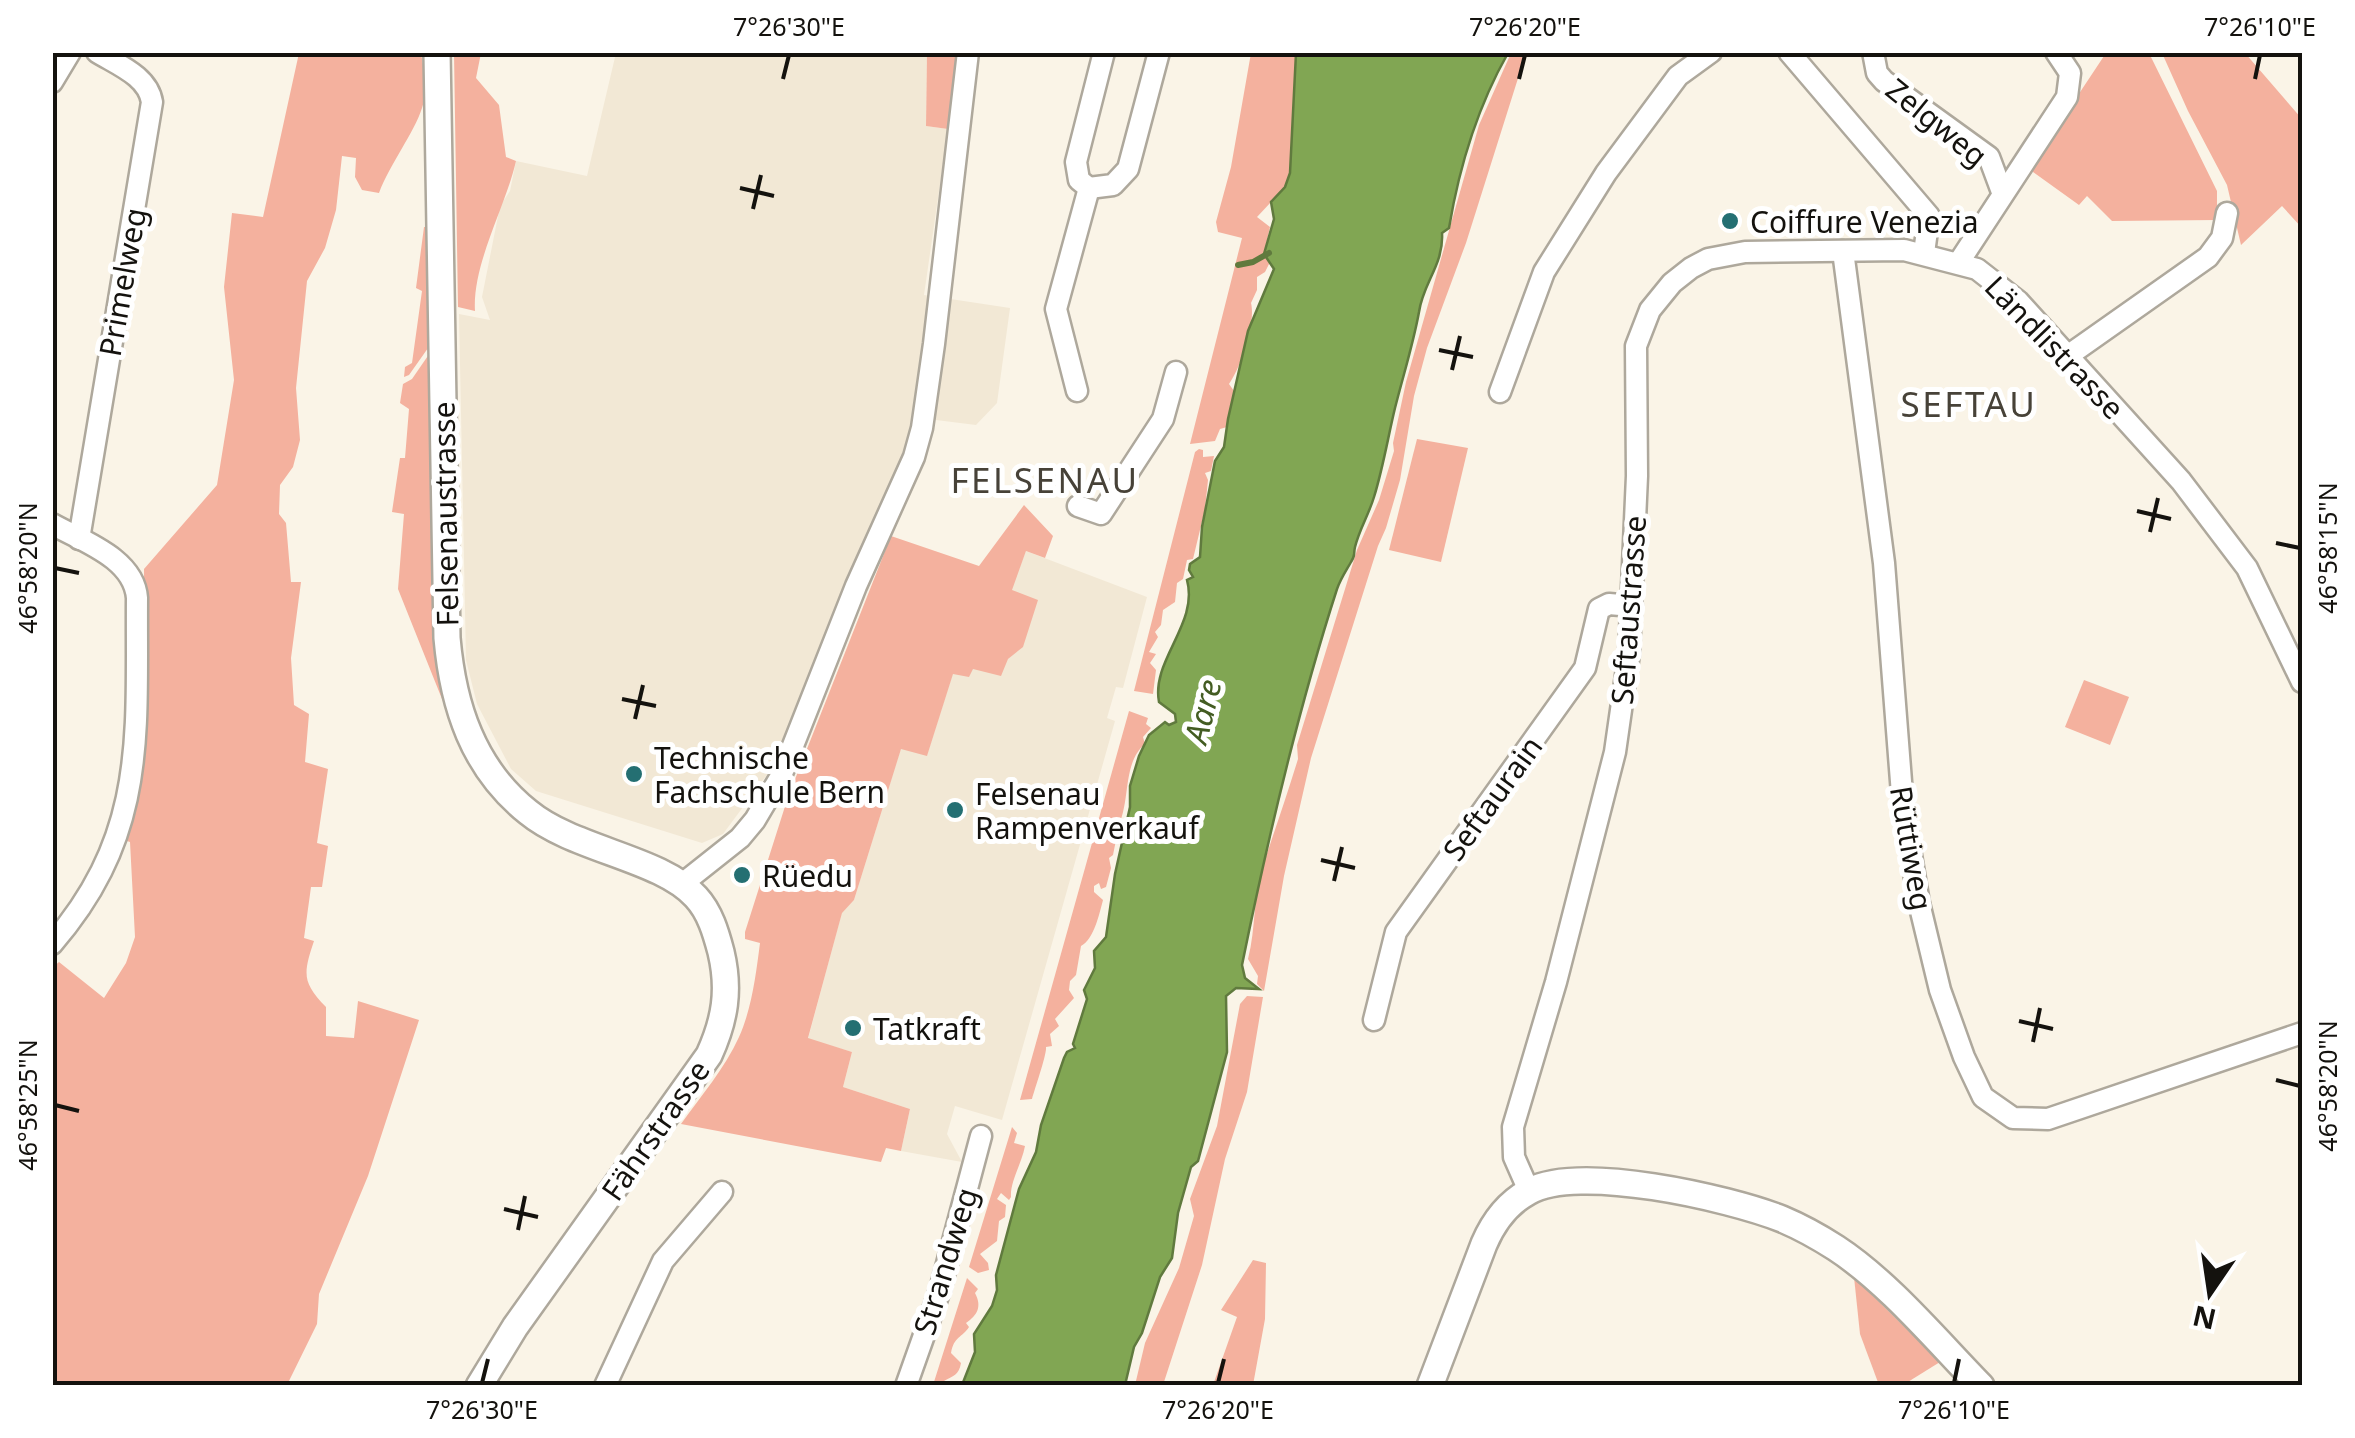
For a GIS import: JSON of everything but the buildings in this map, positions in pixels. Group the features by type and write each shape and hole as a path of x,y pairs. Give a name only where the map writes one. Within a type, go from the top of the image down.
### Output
{"street":[{"path":"52,82 70,52"},
{"name":"Primelweg","path":"79,539 152,102 148,88 140,80 97,52"},
{"name":"Felsenaustrasse","path":"437,52 447,638 455,696 470,741 502,789 517,803 556,830 654,870"},
{"path":"682,884 740,838 781,776 856,586 914,457 926,404 968,52"},
{"path":"1104,52 1076,162 1079,180 1089,188 1112,185 1128,169 1159,52"},
{"path":"1500,392 1544,272 1606,173 1678,76 1711,52"},
{"path":"1789,52 1929,216 1924,253"},
{"name":"Zelgweg","path":"1874,52 1874,65 1884,81 1989,157 2002,192"},
{"name":"Zelgweg","path":"1959,262 2067,97 2070,72 2056,52"},
{"path":"1076,391 1056,310 1089,188"},
{"path":"2069,355 2208,256 2222,238 2227,213"},
{"name":"Rüttiweg","path":"1843,251 1884,563 1902,807 1940,990 1983,1097 2013,1118 2048,1119 2302,1033"},
{"name":"Seftaustrasse","path":"1528,1191 1511,1142 1615,752 1629,654 1636,476 1634,364 1640,329 1672,283 1708,260 1745,252 1924,253"},
{"name":"Ländlistrasse","path":"1924,253 1977,268 2000,284 2182,481 2247,568 2302,682"},
{"path":"1078,506 1101,514 1163,419 1176,372"},
{"path":"52,524 121,565 135,584 135,744 128,803 118,837 94,886 52,944"},
{"name":"Seftaurain","path":"1374,1020 1396,932 1585,668 1599,609 1609,604 1632,606"},
{"name":"Fährstrasse","path":"479,1386 516,1327 690,1084 715,1042 726,1006 725,968 707,912 682,884 654,870"},
{"name":"Strandweg","path":"906,1386 940,1290 981,1136"},
{"path":"1430,1386 1488,1234 1528,1191 1575,1180 1604,1180 1742,1206 1814,1235 1856,1264 1980,1386"},
{"path":"605,1386 663,1261 722,1192"}],"shaded area":[{"path":"299,53 421,53 424,73 422,108 379,193 362,190 355,177 356,158 342,156 336,210 325,248 307,281 296,388 300,440 293,467 280,485 279,514 286,523 291,582 301,582 291,658 294,705 309,714 305,762 328,769 317,843 328,846 322,887 311,887 304,938 314,941 307,977 312,991 326,1007 326,1036 354,1038 358,1001 419,1020 368,1176 319,1294 317,1324 287,1385 53,1385 52,968 59,962 104,998 126,963 135,937 127,841 144,741 144,569 217,485 234,380 224,287 232,213 263,217"},
{"path":"454,53 481,53 476,78 499,105 506,157 516,161 484,255 475,311 458,307"},
{"path":"616,53 927,53 926,126 948,129 924,295 1010,308 997,403 976,425 912,417 904,455 778,760 723,834 702,843 536,791 511,769 477,704 466,660 459,314 490,320 482,297 500,206 510,191 516,161 587,176"},
{"path":"927,53 958,53 948,129 926,126"},
{"path":"1251,53 1296,53 1290,173 1285,187 1257,217 1270,227 1264,254 1270,262 1257,277 1246,345 1229,384 1234,391 1227,427 1220,429 1215,441 1190,444 1242,238 1218,232 1216,222 1231,167"},
{"path":"1511,53 1526,53 1466,243 1427,348 1414,396 1400,480 1311,758 1284,876 1264,991 1257,984 1258,976 1248,959 1260,876 1298,759 1297,745 1357,550 1379,500 1394,451 1406,382 1479,125"},
{"path":"2106,53 2149,53 2217,191 2217,220 2112,221 2087,196 2079,205 2029,169"},
{"path":"2162,53 2245,53 2302,119 2302,228 2282,206 2241,245 2227,185"},
{"path":"428,207 432,235 427,236 427,250 432,250 433,341 404,377 405,367 412,363 422,291 416,288 424,227 429,227"},
{"path":"434,347 438,658 446,709 398,589 404,514 392,512 400,458 405,458 409,409 400,403 403,384 412,379"},
{"path":"1417,439 1468,448 1441,562 1389,550"},
{"path":"1203,450 1203,457 1214,456 1211,471 1205,473 1205,509 1193,559 1187,560 1183,579 1177,583 1175,602 1163,610 1161,625 1155,632 1158,637 1149,652 1156,654 1150,663 1156,670 1153,694 1134,691 1195,452"},
{"path":"1024,505 1053,536 1045,558 1026,551 1012,590 1038,600 1023,647 1008,659 1001,676 973,669 969,677 953,674 927,756 901,749 854,900 842,913 808,1038 852,1052 843,1087 910,1109 901,1151 886,1148 881,1162 681,1124 727,1060 743,1026 760,943 745,939 745,932 788,797 891,536 979,566"},
{"path":"1026,551 1147,597 1123,688 1116,687 1107,718 1115,721 1002,1120 955,1106 947,1134 962,1162 901,1151 910,1109 843,1087 852,1052 808,1039 842,912 854,900 901,748 927,755 953,673 1008,659 1016,651 1011,590"},
{"path":"2084,680 2129,697 2110,745 2065,727"},
{"path":"1129,711 1148,718 1146,724 1151,728 1132,763 1120,823 1114,834 1106,887 1101,889 1099,883 1094,886 1094,892 1103,900 1100,913 1093,932 1081,946 1076,975 1070,981 1069,990 1074,998 1055,1019 1059,1026 1050,1034 1052,1046 1046,1047 1032,1099 1020,1100"},
{"path":"1247,996 1263,997 1247,1092 1225,1159 1202,1265 1163,1385 1135,1385 1145,1343 1179,1268 1194,1216 1190,1199 1217,1126 1240,1004"},
{"path":"1012,1127 1017,1133 1014,1143 1025,1146 1011,1197 1009,1200 1001,1193 997,1199 1006,1205 997,1241 980,1254 989,1270 978,1273 969,1267"},
{"path":"1253,1260 1266,1263 1265,1319 1253,1385 1213,1385 1237,1317 1221,1310"},
{"path":"1854,1277 1940,1362 1903,1385 1879,1385 1860,1334"},
{"path":"967,1278 978,1289 978,1306 966,1323 969,1327 952,1347 951,1353 961,1363 960,1367 944,1385 933,1385"}],"water":[{"name":"Aare","path":"1296,53 1508,53 1471,138 1449,228 1442,233 1440,254 1421,302 1374,497 1353,558 1337,589 1296,729 1242,965 1245,978 1259,989 1236,988 1226,996 1227,1052 1198,1161 1191,1167 1178,1213 1172,1258 1160,1277 1134,1347 1125,1385 962,1385 975,1352 974,1334 997,1290 996,1275 1019,1189 1036,1152 1064,1058 1075,1048 1087,999 1084,990 1095,968 1094,951 1106,937 1130,807 1130,786 1139,756 1149,735 1165,722 1176,722 1175,714 1159,702 1158,687 1187,612 1187,580 1193,577 1190,564 1200,557 1215,461 1224,447 1248,331 1274,269 1264,254 1274,219 1271,202 1285,187 1290,173"}],"waterway":[{"path":"1238,265 1269,253"}],"place":[{"name":"Coiffure Venezia","path":"1730,221"},
{"name":"Technische Fachschule Bern","path":"634,774"},
{"name":"Felsenau Rampenverkauf","path":"955,810"},
{"name":"Rüedu","path":"742,875"},
{"name":"Tatkraft","path":"853,1028"}],"district":[{"name":"SEFTAU","path":"1969,403"},
{"name":"FELSENAU","path":"1045,479"}]}
